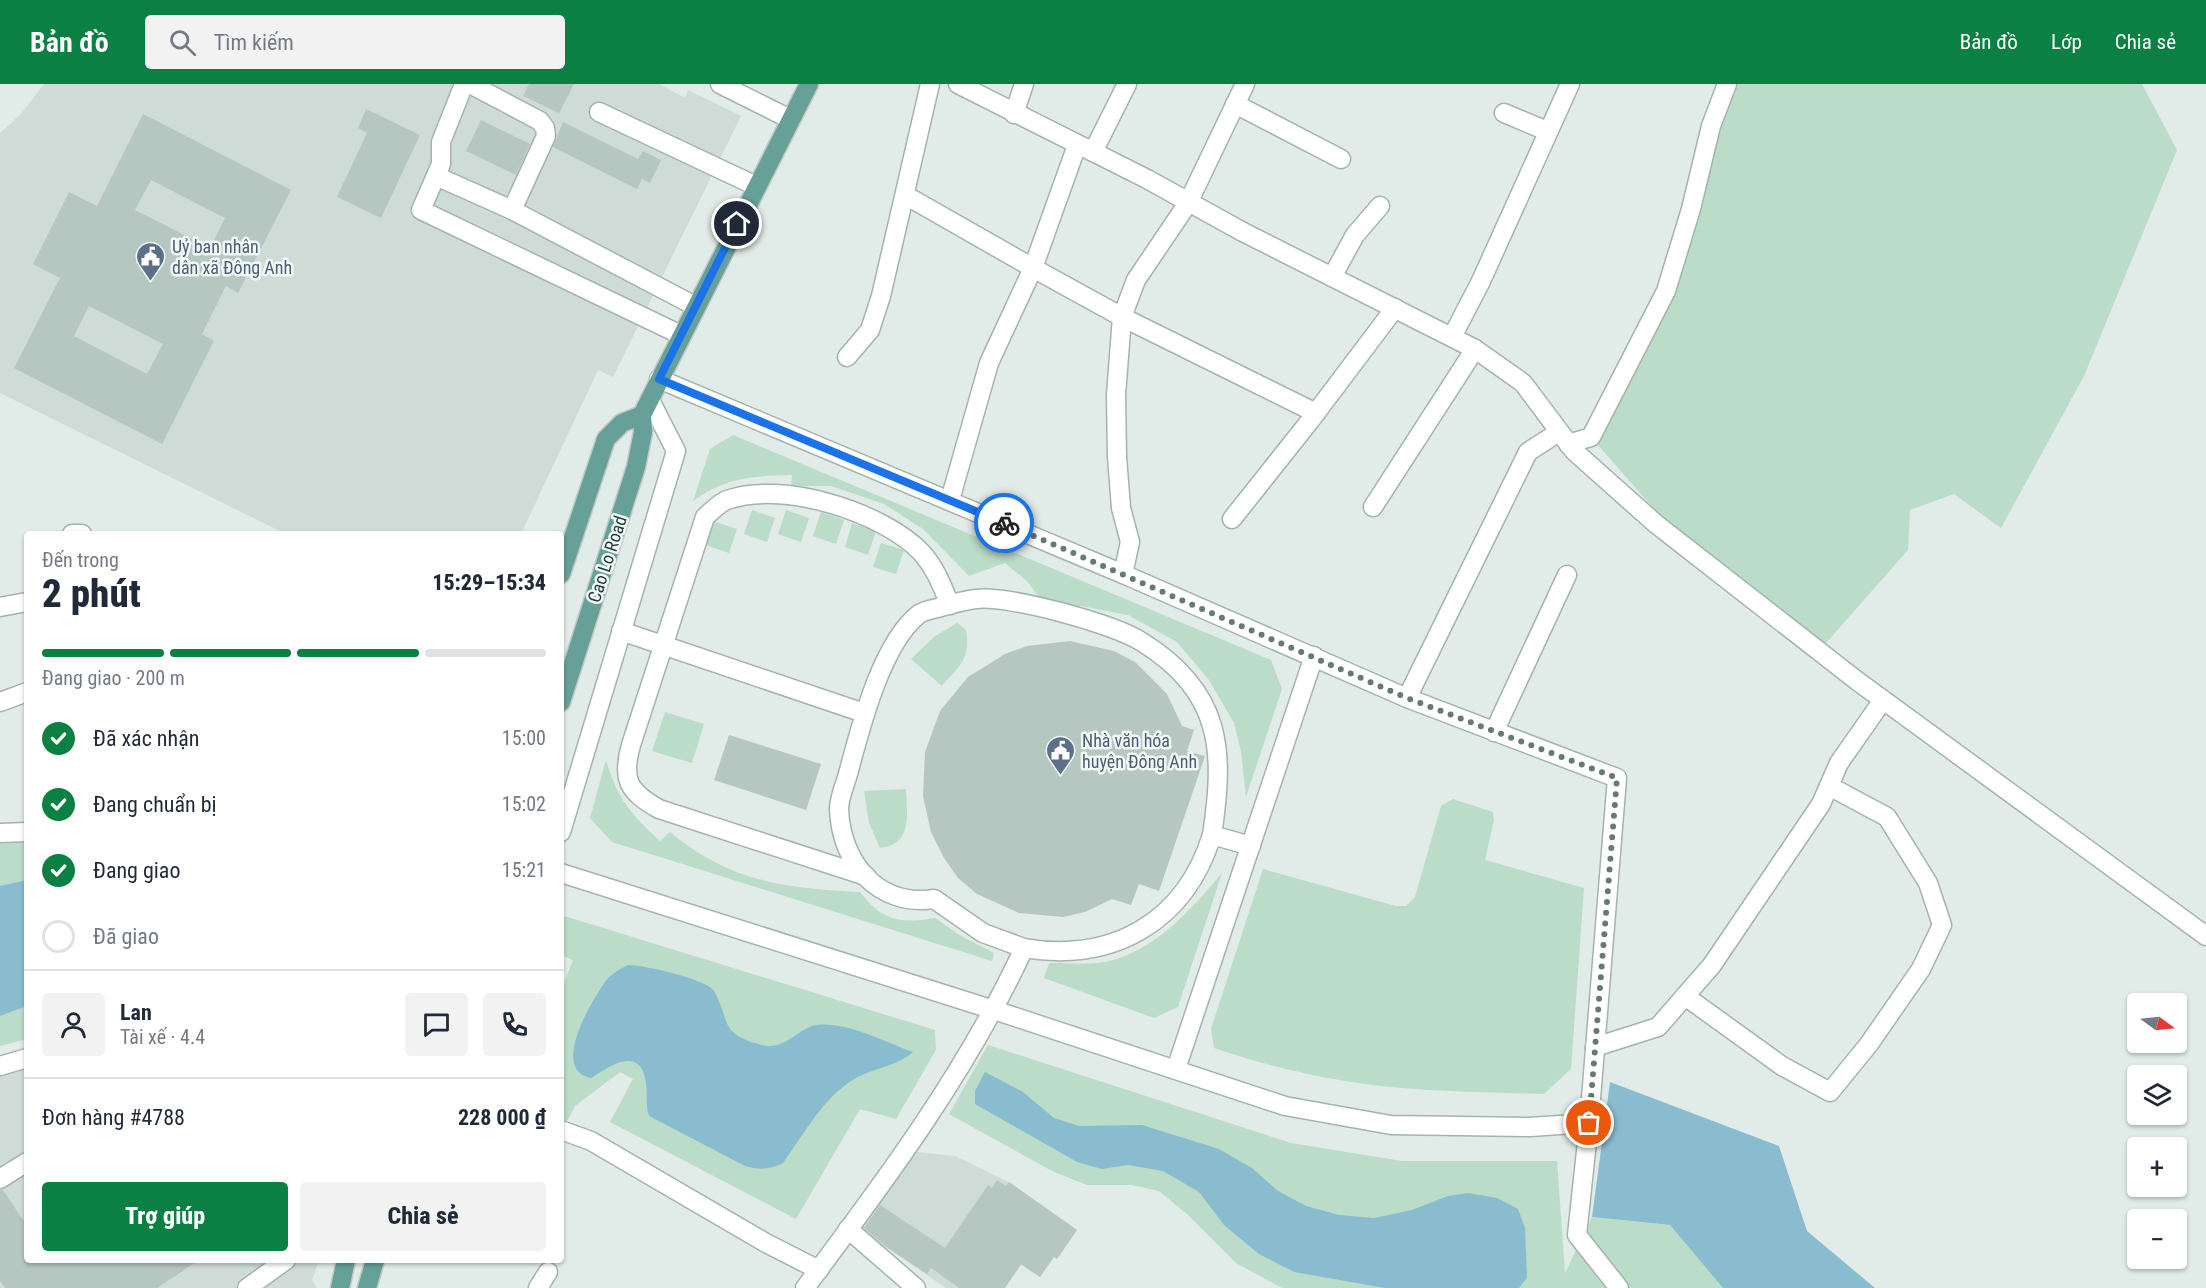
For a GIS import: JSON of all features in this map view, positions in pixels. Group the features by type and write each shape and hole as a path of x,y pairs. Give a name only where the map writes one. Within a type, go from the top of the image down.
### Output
{"main road":[{"name":"Cao Lo Road","path":"564,693 636,467 646,407 809,84"},
{"path":"564,565 606,439 622,423 646,407"},
{"path":"340,1288 345,1263"},
{"path":"367,1288 374,1263"}],"street":[{"path":"464,84 441,142 441,164 421,210 681,335"},
{"path":"470,84 540,121 545,128 546,136 512,210"},
{"path":"720,84 790,119"},
{"path":"847,357 870,330 881,296 930,84"},
{"path":"958,84 1475,349 1523,383 1564,438 1656,524 1883,700 2206,936"},
{"path":"1014,114 1024,84"},
{"path":"950,500 989,363 1085,149 1127,84"},
{"path":"1452,337 1481,281 1570,84"},
{"path":"1407,698 1528,452 1564,438 1591,437 1666,291 1691,209 1711,126 1727,84"},
{"path":"1123,574 1130,542 1121,508 1116,405 1122,317 1136,280 1188,203 1239,90 1341,159"},
{"path":"599,112 756,186"},
{"path":"1504,113 1547,131"},
{"path":"436,176 512,210 695,306"},
{"path":"906,195 1122,317 1316,413"},
{"path":"1332,277 1355,235 1380,206"},
{"path":"1232,519 1395,308"},
{"path":"1373,507 1475,349"},
{"path":"659,379 950,500 1407,698 1617,778 1589,1123 1577,1235 1619,1288"},
{"path":"564,822 676,451 646,407"},
{"path":"564,543 588,491"},
{"path":"866,876 659,809 641,799 626,777 626,763 705,517 725,501 751,494 803,498 881,522 903,536 930,562 937,571 950,605"},
{"path":"1494,732 1567,575"},
{"path":"978,599 1034,606 1094,622 1137,639 1166,657 1187,678 1207,712 1217,746 1220,784 1212,835 1206,856 1188,890 1172,907 1136,934 1092,949 1054,953 1024,948 983,933 934,899 917,902 898,899 878,890 850,854 839,808 864,713 896,642 920,613 950,605 978,599"},
{"path":"0,607 24,603"},
{"path":"621,631 864,713"},
{"path":"1176,1068 1314,656"},
{"path":"0,702 24,693"},
{"path":"1595,1047 1658,1027 1712,965 1821,804 1839,763 1883,700"},
{"path":"1685,996 1782,1066 1830,1092 1869,1044 1922,969 1942,925 1928,883 1887,817 1829,786"},
{"path":"0,833 24,832"},
{"path":"1212,835 1251,846"},
{"path":"564,874 1176,1068 1285,1106 1391,1125 1530,1127 1589,1123"},
{"path":"806,1288 932,1110 994,1010 1024,948"},
{"path":"0,1066 24,1059"},
{"path":"564,1131 591,1141 766,1243 819,1270"},
{"path":"0,1179 24,1164"},
{"path":"848,1229 916,1288"},
{"path":"247,1288 282,1263"},
{"path":"538,1288 548,1272"}],"shaded area":[{"path":"44,84 659,84 685,98 688,90 741,116 613,377 598,370 522,531 280,531 0,393 0,133 21,114"},
{"path":"24,1067 24,1263 318,1263 312,1280 317,1288 0,1288 0,1076"},
{"path":"915,1152 955,1156 1009,1182 1077,1230 1057,1259 1054,1257 1040,1277 1021,1265 1005,1288 946,1288 861,1230"}],"green space":[{"path":"1729,84 2142,84 2177,150 2084,376 2001,528 1954,494 1910,510 1908,550 1819,651 1689,549 1591,437 1666,291"},
{"path":"733,435 1271,660 1282,689 1246,797 1241,751 1234,723 1209,680 1177,642 1128,615 1081,606 1044,604 1027,581 1005,563 969,576 923,529 884,504 831,486 791,486 792,475 752,477 728,482 693,501 710,449"},
{"path":"752,510 775,518 767,542 744,534"},
{"path":"786,510 809,518 801,542 778,534"},
{"path":"821,512 844,520 836,544 813,536"},
{"path":"713,521 737,529 729,553 706,545"},
{"path":"852,523 876,531 868,555 845,547"},
{"path":"881,543 904,550 896,574 873,567"},
{"path":"957,623 966,630 967,648 963,661 942,686 911,659 934,637"},
{"path":"665,712 704,724 692,763 652,751"},
{"path":"606,760 615,786 626,805 660,841 670,832 692,849 737,872 759,879 807,888 860,892 876,909 893,918 912,921 935,918 961,936 994,953 992,961 612,842 590,818"},
{"path":"906,789 907,817 903,834 891,846 880,848 869,823 864,791"},
{"path":"1453,799 1493,812 1494,820 1485,860 1584,888 1571,1069 1544,1094 1432,1090 1387,1087 1326,1078 1270,1065 1214,1048 1211,1029 1263,869 1396,906 1406,906 1415,897 1441,806"},
{"path":"24,841 24,1040 0,1046 0,843"},
{"path":"1222,873 1178,1007 1154,1018 1044,978 1049,963 1105,962 1140,949 1171,927"},
{"path":"564,916 935,1030 936,1050 896,1119 860,1109 796,1219 610,1122 633,1079 620,1072 575,1106 567,1121 564,1120 564,983 573,960 564,956"},
{"path":"988,1045 1291,1143 1402,1161 1557,1161 1565,1273 1592,1217 1670,1225 1723,1288 1282,1288 1236,1263 1187,1214 1159,1191 1132,1185 1087,1185 1052,1171 949,1114"}],"water":[{"path":"24,881 24,1007 0,1016 0,886"},
{"path":"628,965 674,974 709,986 714,991 732,1031 748,1041 762,1045 778,1045 809,1027 828,1025 853,1029 913,1052 899,1061 861,1075 843,1087 823,1106 783,1163 764,1169 745,1166 649,1116 646,1083 643,1071 638,1064 624,1061 591,1078 579,1073 574,1063 574,1051 583,1021 605,981"},
{"path":"985,1072 1023,1092 1054,1118 1079,1126 1142,1125 1219,1149 1252,1168 1278,1191 1306,1206 1339,1215 1374,1218 1412,1210 1448,1196 1468,1193 1497,1198 1518,1209 1525,1228 1527,1278 1519,1288 1385,1288 1294,1272 1259,1254 1224,1225 1199,1192 1163,1171 1128,1165 1102,1169 1077,1162 975,1104 975,1091"},
{"path":"1610,1082 1779,1146 1807,1231 1875,1288 1723,1288 1670,1225 1592,1217"}],"building":[{"path":"529,84 574,84 559,113 523,96"},
{"path":"366,109 420,135 381,218 337,197 367,133 358,128"},
{"name":"Uỷ ban nhân dân xã Đông Anh","path":"143,114 291,190 238,293 226,286 202,334 214,341 162,444 14,368 60,278 33,264 69,192 97,206","holes":["151,180 225,218 210,248 135,210","89,306 163,344 147,374 74,336"]},
{"path":"481,120 530,144 516,175 466,151"},
{"path":"563,122 638,159 643,151 661,160 650,183 642,179 637,189 553,147"},
{"name":"Nhà văn hóa huyện Đông Anh","path":"1070,641 1114,651 1135,662 1167,694 1182,726 1194,730 1187,751 1205,756 1159,891 1139,884 1131,905 1112,899 1085,912 1063,917 1019,913 977,894 958,878 944,858 931,832 923,796 925,752 940,711 968,677 1005,654 1027,646"},
{"path":"729,735 821,764 806,810 714,780"},
{"path":"997,1180 1006,1186 1009,1182 1077,1230 1057,1259 1054,1257 1040,1277 1021,1264 1005,1288 959,1288 931,1268 927,1274 885,1246 864,1228 880,1205 945,1248 988,1185 992,1188"},
{"path":"0,1190 3,1190 24,1222 24,1263 194,1263 157,1288 5,1288 0,1281"}],"way so far":[{"path":"1004,523 1407,698 1617,778 1589,1123"}],"place":[{"name":"Uỷ ban nhân dân xã Đông Anh","path":"151,282"},
{"name":"Nhà văn hóa huyện Đông Anh","path":"1061,776"}],"route":[{"path":"737,224 659,379 1004,523"}]}
